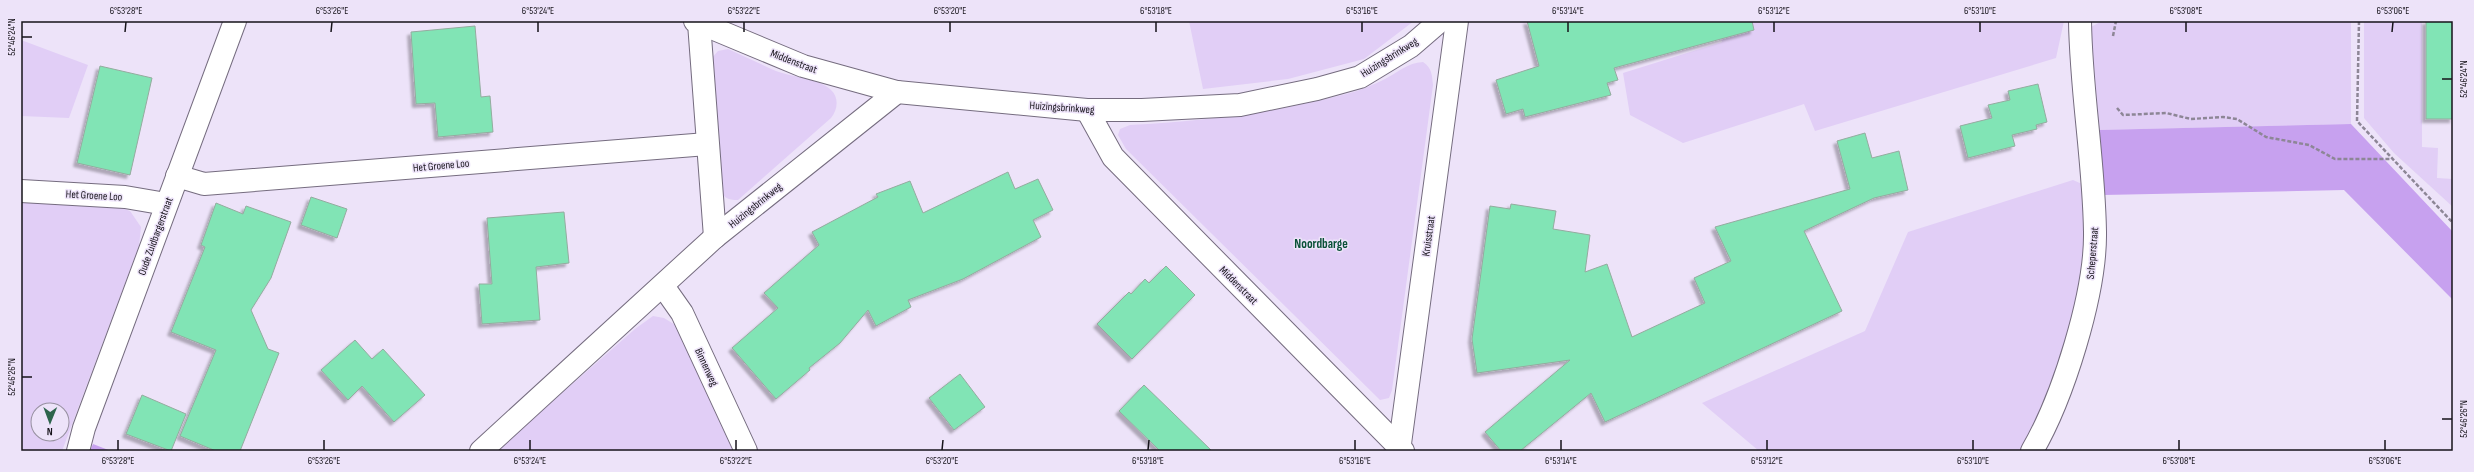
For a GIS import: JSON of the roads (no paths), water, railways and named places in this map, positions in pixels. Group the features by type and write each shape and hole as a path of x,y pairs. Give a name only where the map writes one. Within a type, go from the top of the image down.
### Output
{"street":[{"name":"Oude Zuidbargerstraat","path":"78,451 84,428 235,21"},
{"name":"Huizingsbrinkweg","path":"481,451 715,237 897,92 1087,110 1142,110 1240,104 1317,89 1360,77 1411,46 1440,21"},
{"name":"Kruisstraat","path":"1401,450 1456,21"},
{"name":"Scheperstraat","path":"2032,451 2048,424 2073,350 2090,281 2095,226 2081,64 2080,21"},
{"name":"Huizingsbrinkweg","path":"697,22 715,237"},
{"name":"Middenstraat","path":"697,22 802,66 897,92"},
{"name":"Middenstraat","path":"1087,110 1113,157 1401,450"},
{"name":"Het Groene Loo","path":"177,176 204,184 707,144"},
{"name":"Het Groene Loo","path":"21,191 125,197 166,204"},
{"name":"Binnenweg","path":"663,286 682,313 746,451"}],"district":[{"name":"Noordbarge","path":"1321,243"}]}
